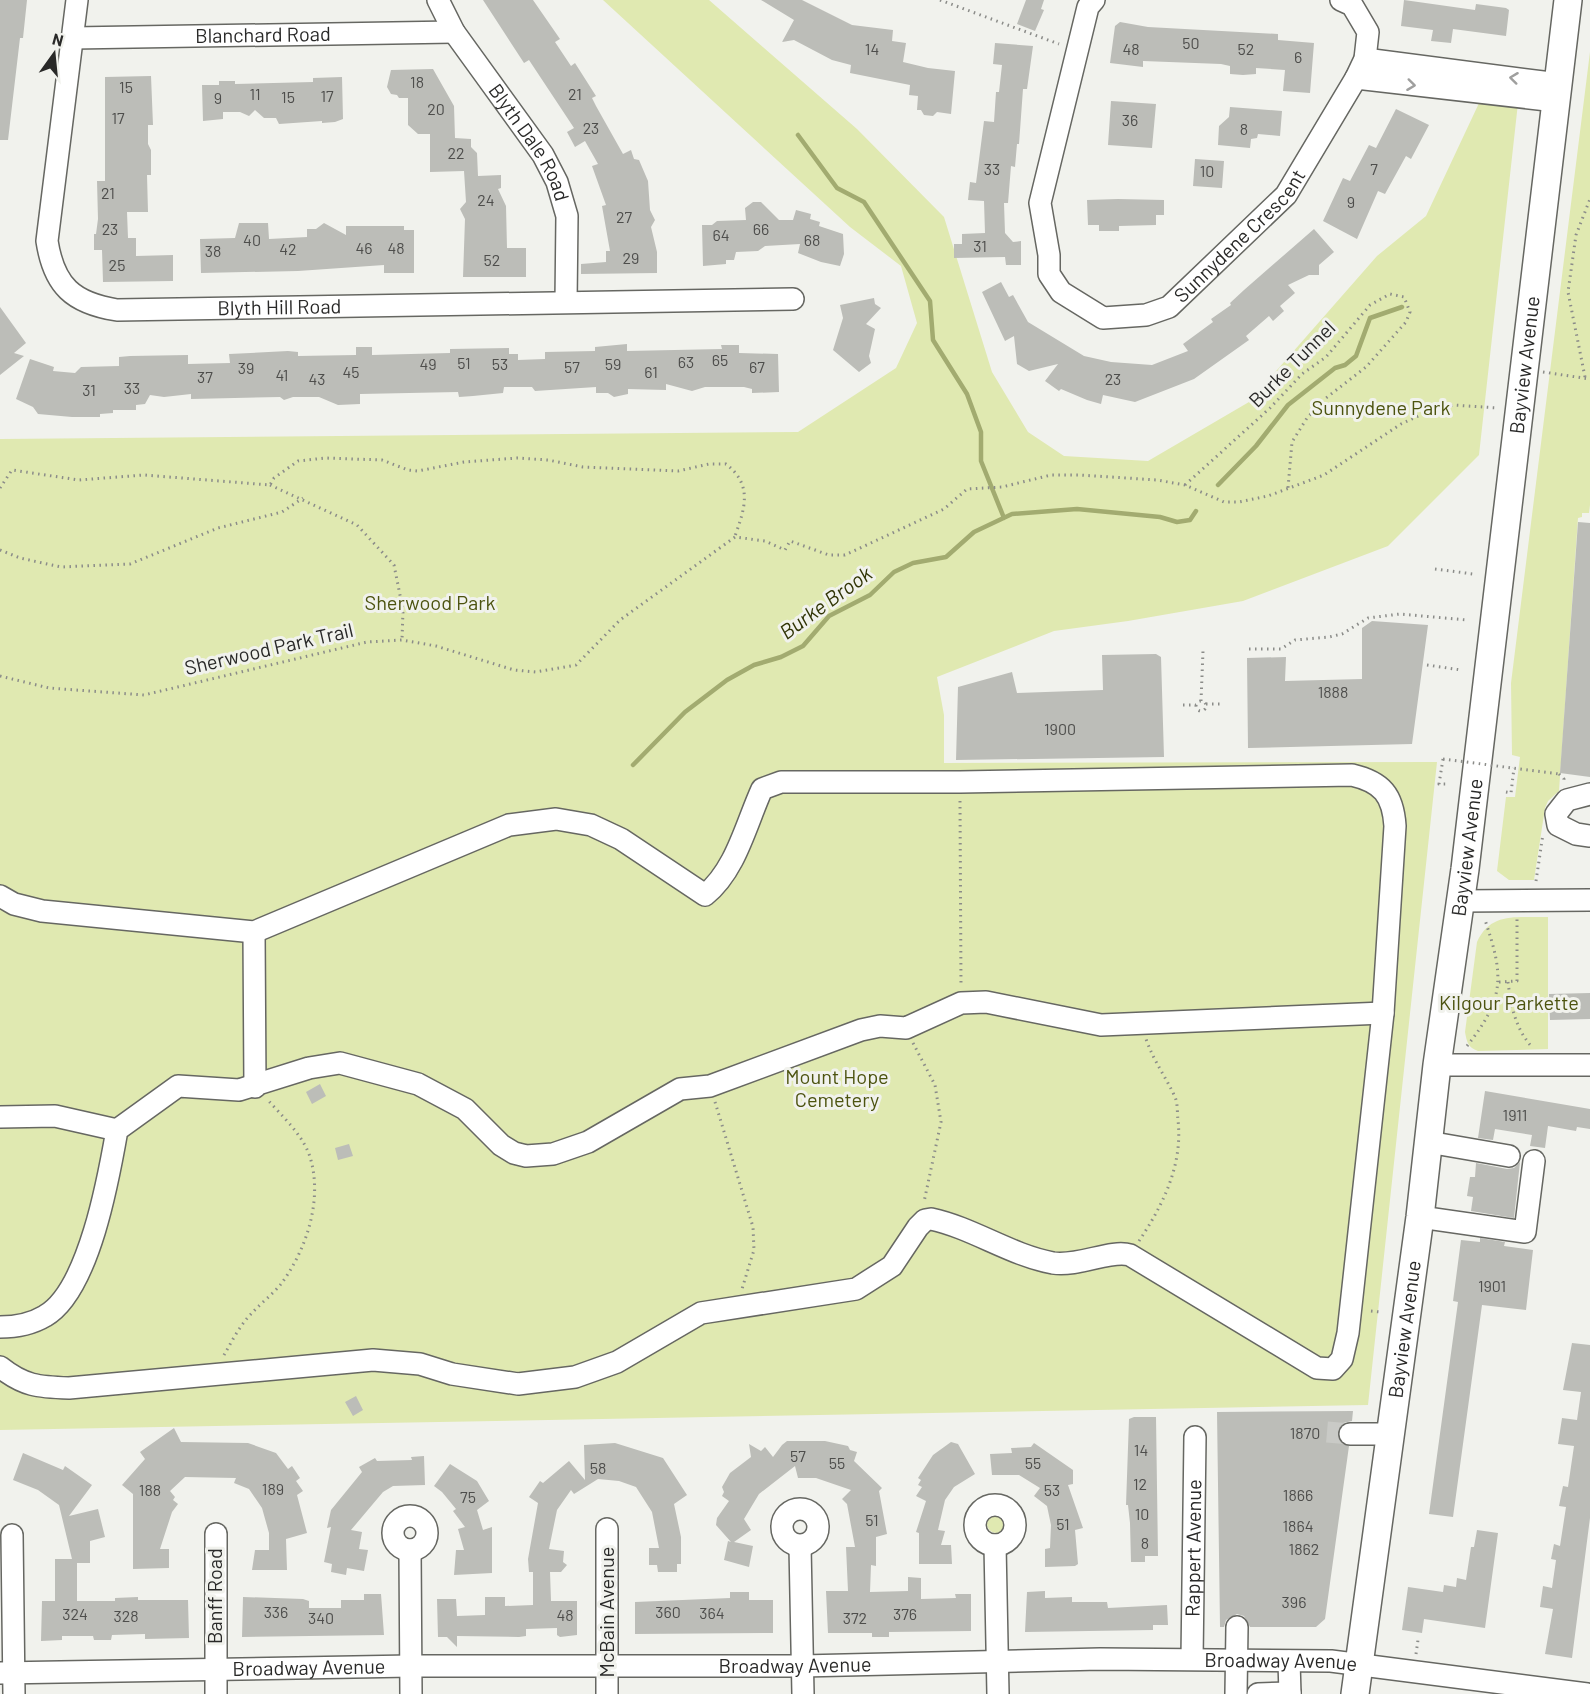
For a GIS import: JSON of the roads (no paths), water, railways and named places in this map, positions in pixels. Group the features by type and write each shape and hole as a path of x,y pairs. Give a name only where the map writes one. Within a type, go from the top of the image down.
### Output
{"main road":[{"name":"Bayview Avenue","path":"1355,1694 1420,1217 1437,1065 1461,901 1568,0"}],"street":[{"name":"Blyth Hill Road","path":"77,0 47,241 55,272 75,298 95,307 117,310 793,299"},
{"name":"Blyth Dale Road","path":"438,0 454,32 543,155 557,182 567,216 566,302"},
{"name":"Sunnydene Crescent","path":"1094,0 1088,7 1041,203 1049,255 1048,274 1061,292 1103,318 1146,315 1169,306 1286,195 1356,78 1365,58 1368,32 1352,5 1341,0"},
{"name":"Blanchard Road","path":"73,38 454,32"},
{"path":"1365,58 1467,82"},
{"path":"1356,78 1467,82 1558,92"},
{"path":"0,896 14,904 42,911 254,932 509,825 556,819 591,825 621,839 705,895 723,874 743,838 762,789 782,782 960,782 1352,775 1371,780 1387,794 1394,809 1395,826 1383,1013 1348,1333 1338,1365 1330,1370 1317,1368 1130,1255 1118,1253 1081,1263 1049,1262 956,1226 928,1219 918,1227 892,1266 856,1289 701,1313 615,1363 575,1377 518,1384 453,1374 420,1364 373,1360 69,1388 40,1387 18,1382 0,1367"},
{"path":"1590,794 1567,800 1556,814 1558,825 1576,834 1590,836"},
{"path":"1461,901 1590,900"},
{"path":"254,932 255,1087"},
{"path":"0,1327 17,1327 45,1316 63,1299 93,1236 105,1196 117,1130 178,1086 239,1090 255,1087 309,1068 340,1063 371,1069 418,1084 465,1109 507,1149 526,1156 537,1156 569,1150 588,1142 680,1089 710,1086 861,1030 880,1026 906,1028 961,1003 986,1002 1101,1024 1383,1013"},
{"path":"1437,1065 1590,1065"},
{"path":"0,1117 55,1116 117,1130"},
{"path":"1428,1142 1509,1155"},
{"path":"1420,1217 1525,1232 1534,1161"},
{"path":"1350,1434 1390,1434"},
{"name":"Rappert Avenue","path":"1192,1659 1195,1437"},
{"name":"McBain Avenue","path":"607,1529 607,1694"},
{"name":"Banff Road","path":"216,1534 216,1694"},
{"path":"12,1535 7,1672 14,1694"},
{"path":"995,1545 998,1694"},
{"path":"800,1546 802,1694"},
{"path":"410,1550 411,1694"},
{"path":"1236,1694 1237,1627"},
{"name":"Broadway Avenue","path":"7,1672 411,1666 802,1666 1192,1659 1359,1664 1587,1694"},
{"path":"1258,1694 1290,1694 1289,1661"}],"waterway":[{"path":"798,135 837,188 864,202 930,301 933,340 967,394 981,432 981,461 1004,518"},
{"name":"Burke Brook","path":"1218,485 1256,446 1288,405 1335,368 1345,365 1356,356 1370,318 1402,307"},
{"name":"Burke Brook","path":"633,765 685,712 727,680 754,665 781,657 803,646 829,616 870,595 894,572 913,563 946,557 974,532 1012,514 1077,509 1160,517 1177,522 1190,520 1196,511"}],"tunnel":[{"path":"1327,1432 1350,1434"}],"park label":[{"name":"Sunnydene Park","path":"1381,408"},
{"name":"Sherwood Park","path":"430,603"},
{"name":"Kilgour Parkette","path":"1509,1003"},
{"name":"Mount Hope Cemetery","path":"837,1088"}]}
